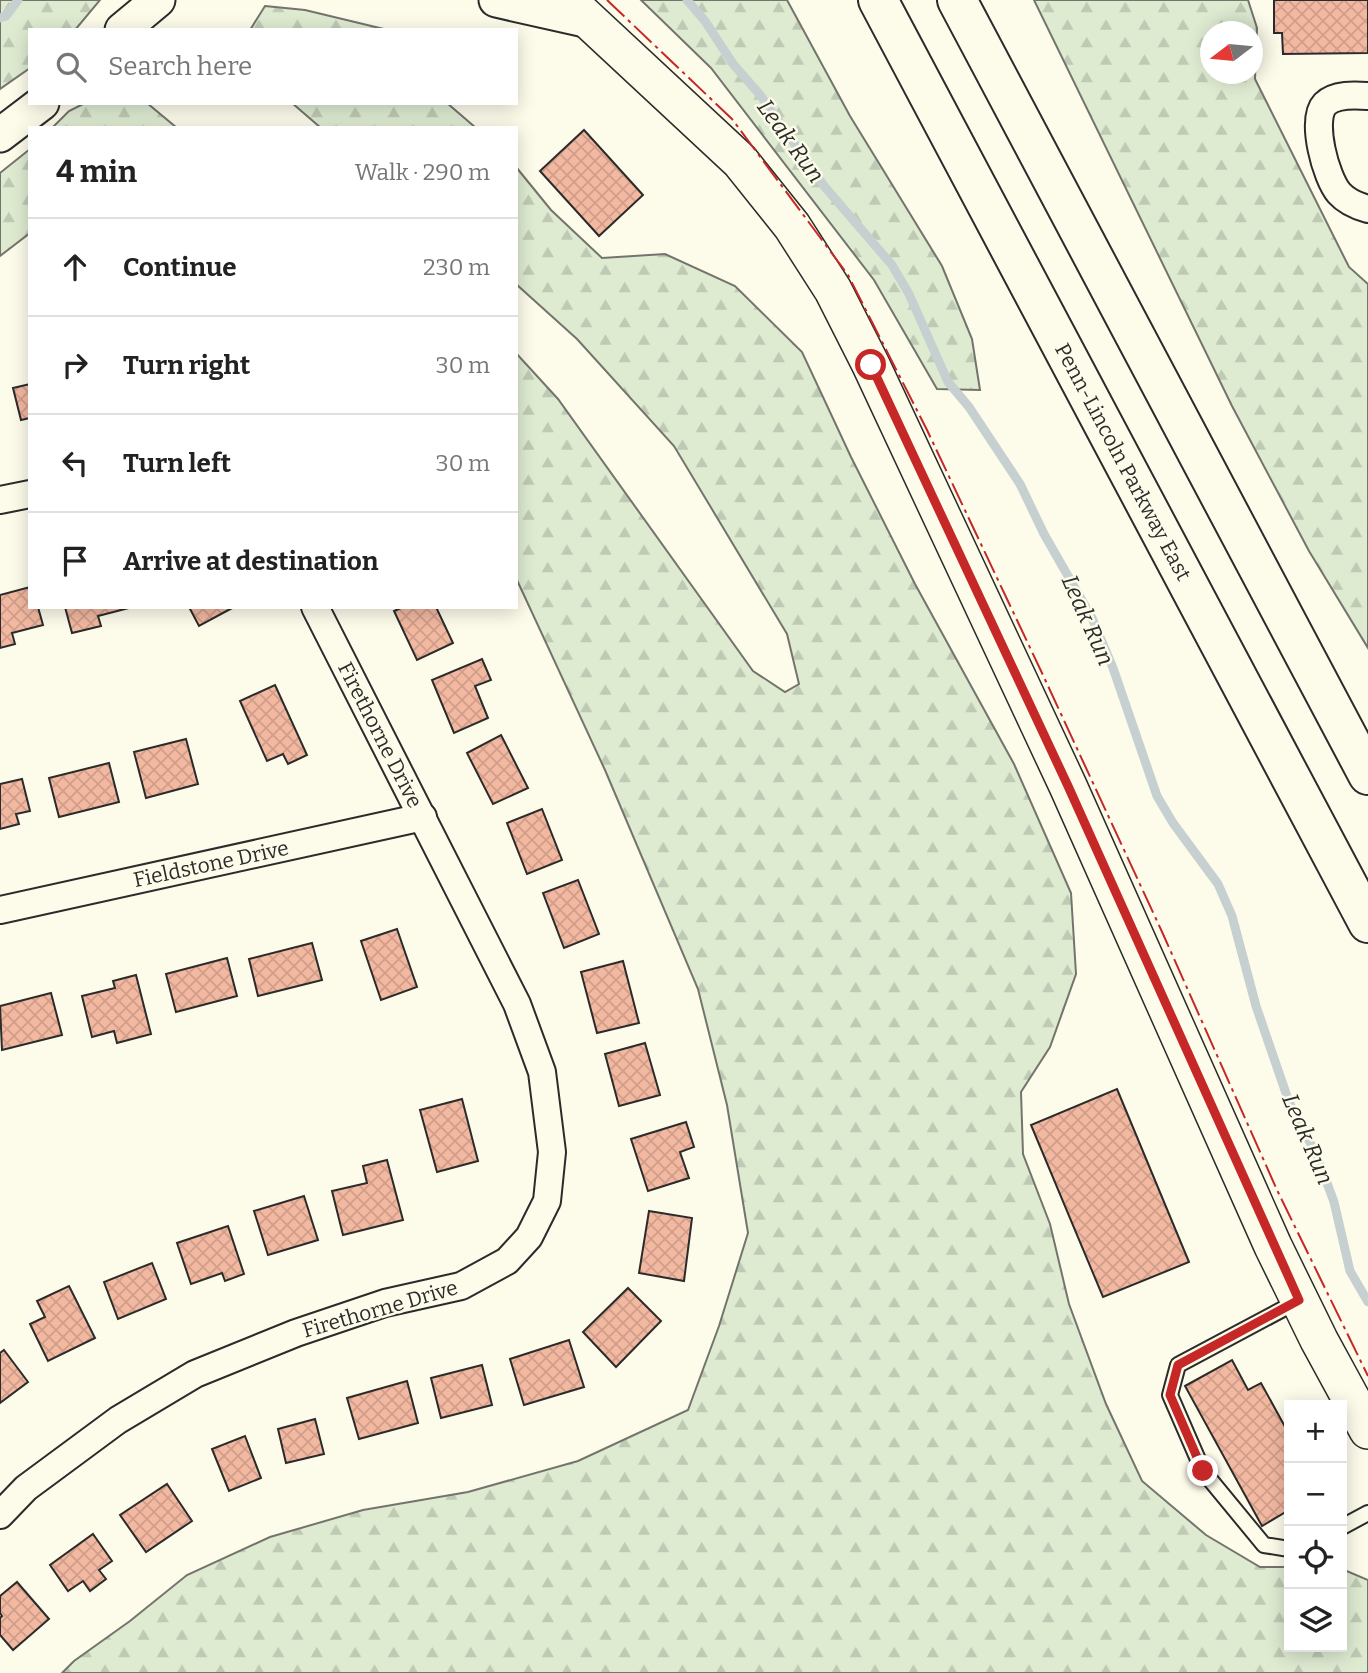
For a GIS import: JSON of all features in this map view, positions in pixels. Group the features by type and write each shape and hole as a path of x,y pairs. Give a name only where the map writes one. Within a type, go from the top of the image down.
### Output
{"highway":[{"name":"Penn-Lincoln Parkway East","path":"878,0 1368,923"},
{"path":"957,0 1368,775"}],"main road":[{"path":"578,10 740,161 792,226 833,290 871,365 1068,786 1299,1300 1368,1430"}],"street":[{"path":"124,28 158,0"},
{"path":"496,0 578,10"},
{"path":"1368,96 1338,97 1325,104 1319,117 1321,149 1330,178 1340,194 1354,204 1368,209"},
{"path":"0,135 39,105"},
{"path":"0,500 28,494"},
{"name":"Firethorne Drive","path":"0,1515 26,1488 118,1420 195,1374 296,1333 385,1303 461,1286 507,1261 529,1237 547,1201 552,1152 542,1072 517,1004 316,609"},
{"name":"Fieldstone Drive","path":"0,910 422,817"}],"lane":[{"path":"1284,1548 1264,1545 1203,1471 1170,1395 1178,1365 1299,1300"},
{"path":"1344,1526 1368,1513"}],"green space":[{"path":"0,0 100,0 77,28 28,28 28,69 0,89"},
{"path":"641,0 787,0 850,116 942,266 972,339 980,390 937,389 874,280 711,68"},
{"path":"1034,0 1248,0 1255,21 1200,21 1200,84 1258,84 1349,267 1368,284 1368,648 1309,551 1232,406"},
{"path":"265,6 305,10 380,28 251,28"},
{"path":"81,105 149,105 175,126 54,126 69,111"},
{"path":"294,105 449,105 474,126 319,126"},
{"path":"28,151 28,235 0,256 0,173"},
{"path":"518,169 551,210 602,258 665,254 735,286 802,352 915,584 1014,764 1071,893 1076,974 1050,1047 1021,1092 1023,1154 1050,1224 1069,1304 1106,1404 1142,1481 1206,1535 1260,1567 1284,1567 1284,1652 1347,1652 1347,1571 1368,1580 1368,1673 62,1673 187,1575 270,1537 363,1510 468,1492 578,1461 688,1410 719,1326 748,1233 727,1105 698,989 605,770 518,582 518,355 558,399 753,671 785,692 799,684 787,634 674,446 577,339 518,286"}],"building":[{"path":"1274,0 1368,0 1368,53 1283,54 1282,33 1274,33"},
{"path":"584,130 643,195 599,236 540,171"},
{"path":"28,384 28,418 21,420 13,388"},
{"path":"28,588 28,609 39,609 43,625 12,633 15,644 0,648 0,595"},
{"path":"66,609 125,609 98,616 101,626 72,633"},
{"path":"190,609 230,609 199,626"},
{"path":"437,609 453,643 417,660 394,611"},
{"path":"482,659 491,680 475,686 488,718 454,733 432,680"},
{"path":"275,685 307,755 288,764 283,754 267,761 240,701"},
{"path":"501,735 528,788 493,804 467,753"},
{"path":"186,739 198,784 146,798 134,752"},
{"path":"109,763 119,802 59,817 49,778"},
{"path":"22,779 30,811 16,814 19,824 0,829 0,784"},
{"path":"542,809 562,860 527,874 507,823"},
{"path":"578,880 599,934 564,948 543,893"},
{"path":"397,929 417,987 381,1000 361,941"},
{"path":"312,943 322,980 258,996 249,959"},
{"path":"227,958 237,996 176,1012 166,974"},
{"path":"623,961 639,1023 597,1033 581,972"},
{"path":"136,975 151,1034 117,1043 114,1031 92,1037 82,996 115,988 113,981"},
{"path":"51,993 62,1035 2,1050 0,1006"},
{"path":"645,1043 660,1095 619,1106 605,1054"},
{"path":"1117,1089 1189,1262 1103,1297 1031,1125"},
{"path":"462,1099 478,1161 437,1172 420,1110"},
{"path":"686,1122 694,1147 680,1152 689,1178 648,1191 631,1139"},
{"path":"387,1160 403,1220 343,1235 332,1191 367,1183 363,1166"},
{"path":"304,1196 318,1240 268,1255 254,1211"},
{"path":"649,1211 692,1218 684,1281 639,1273"},
{"path":"228,1226 244,1274 225,1281 222,1273 191,1284 177,1243"},
{"path":"152,1263 166,1299 118,1319 104,1282"},
{"path":"69,1286 95,1338 48,1361 30,1324 45,1317 37,1301"},
{"path":"628,1288 661,1321 616,1367 583,1332"},
{"path":"569,1340 584,1387 524,1405 510,1359"},
{"path":"4,1350 28,1382 0,1403 0,1353"},
{"path":"1232,1360 1248,1390 1261,1383 1284,1425 1284,1513 1262,1526 1185,1386"},
{"path":"482,1365 492,1405 441,1418 431,1378"},
{"path":"407,1381 418,1423 359,1439 347,1398"},
{"path":"315,1419 324,1454 286,1463 278,1429"},
{"path":"245,1436 261,1478 229,1491 212,1449"},
{"path":"167,1484 192,1521 146,1552 120,1515"},
{"path":"93,1534 112,1561 99,1570 106,1579 90,1591 83,1581 68,1591 50,1565"},
{"path":"17,1582 49,1619 13,1650 0,1635 0,1596"}],"waterway":[{"path":"0,18 6,16 18,0"},
{"name":"Leak Run","path":"687,0 705,21 733,64 761,96 824,186 892,265 909,294 948,382 969,407 1020,484 1044,534 1092,618 1113,668 1157,796 1173,823 1218,884 1232,916 1256,1006 1289,1102 1317,1156 1334,1202 1350,1271 1368,1302"}],"power":[{"path":"607,0 732,119 848,275 927,430 1042,673 1163,934 1277,1190 1368,1376"}],"route":[{"path":"871,365 1068,786 1299,1300 1178,1365 1170,1395 1203,1471"}]}
